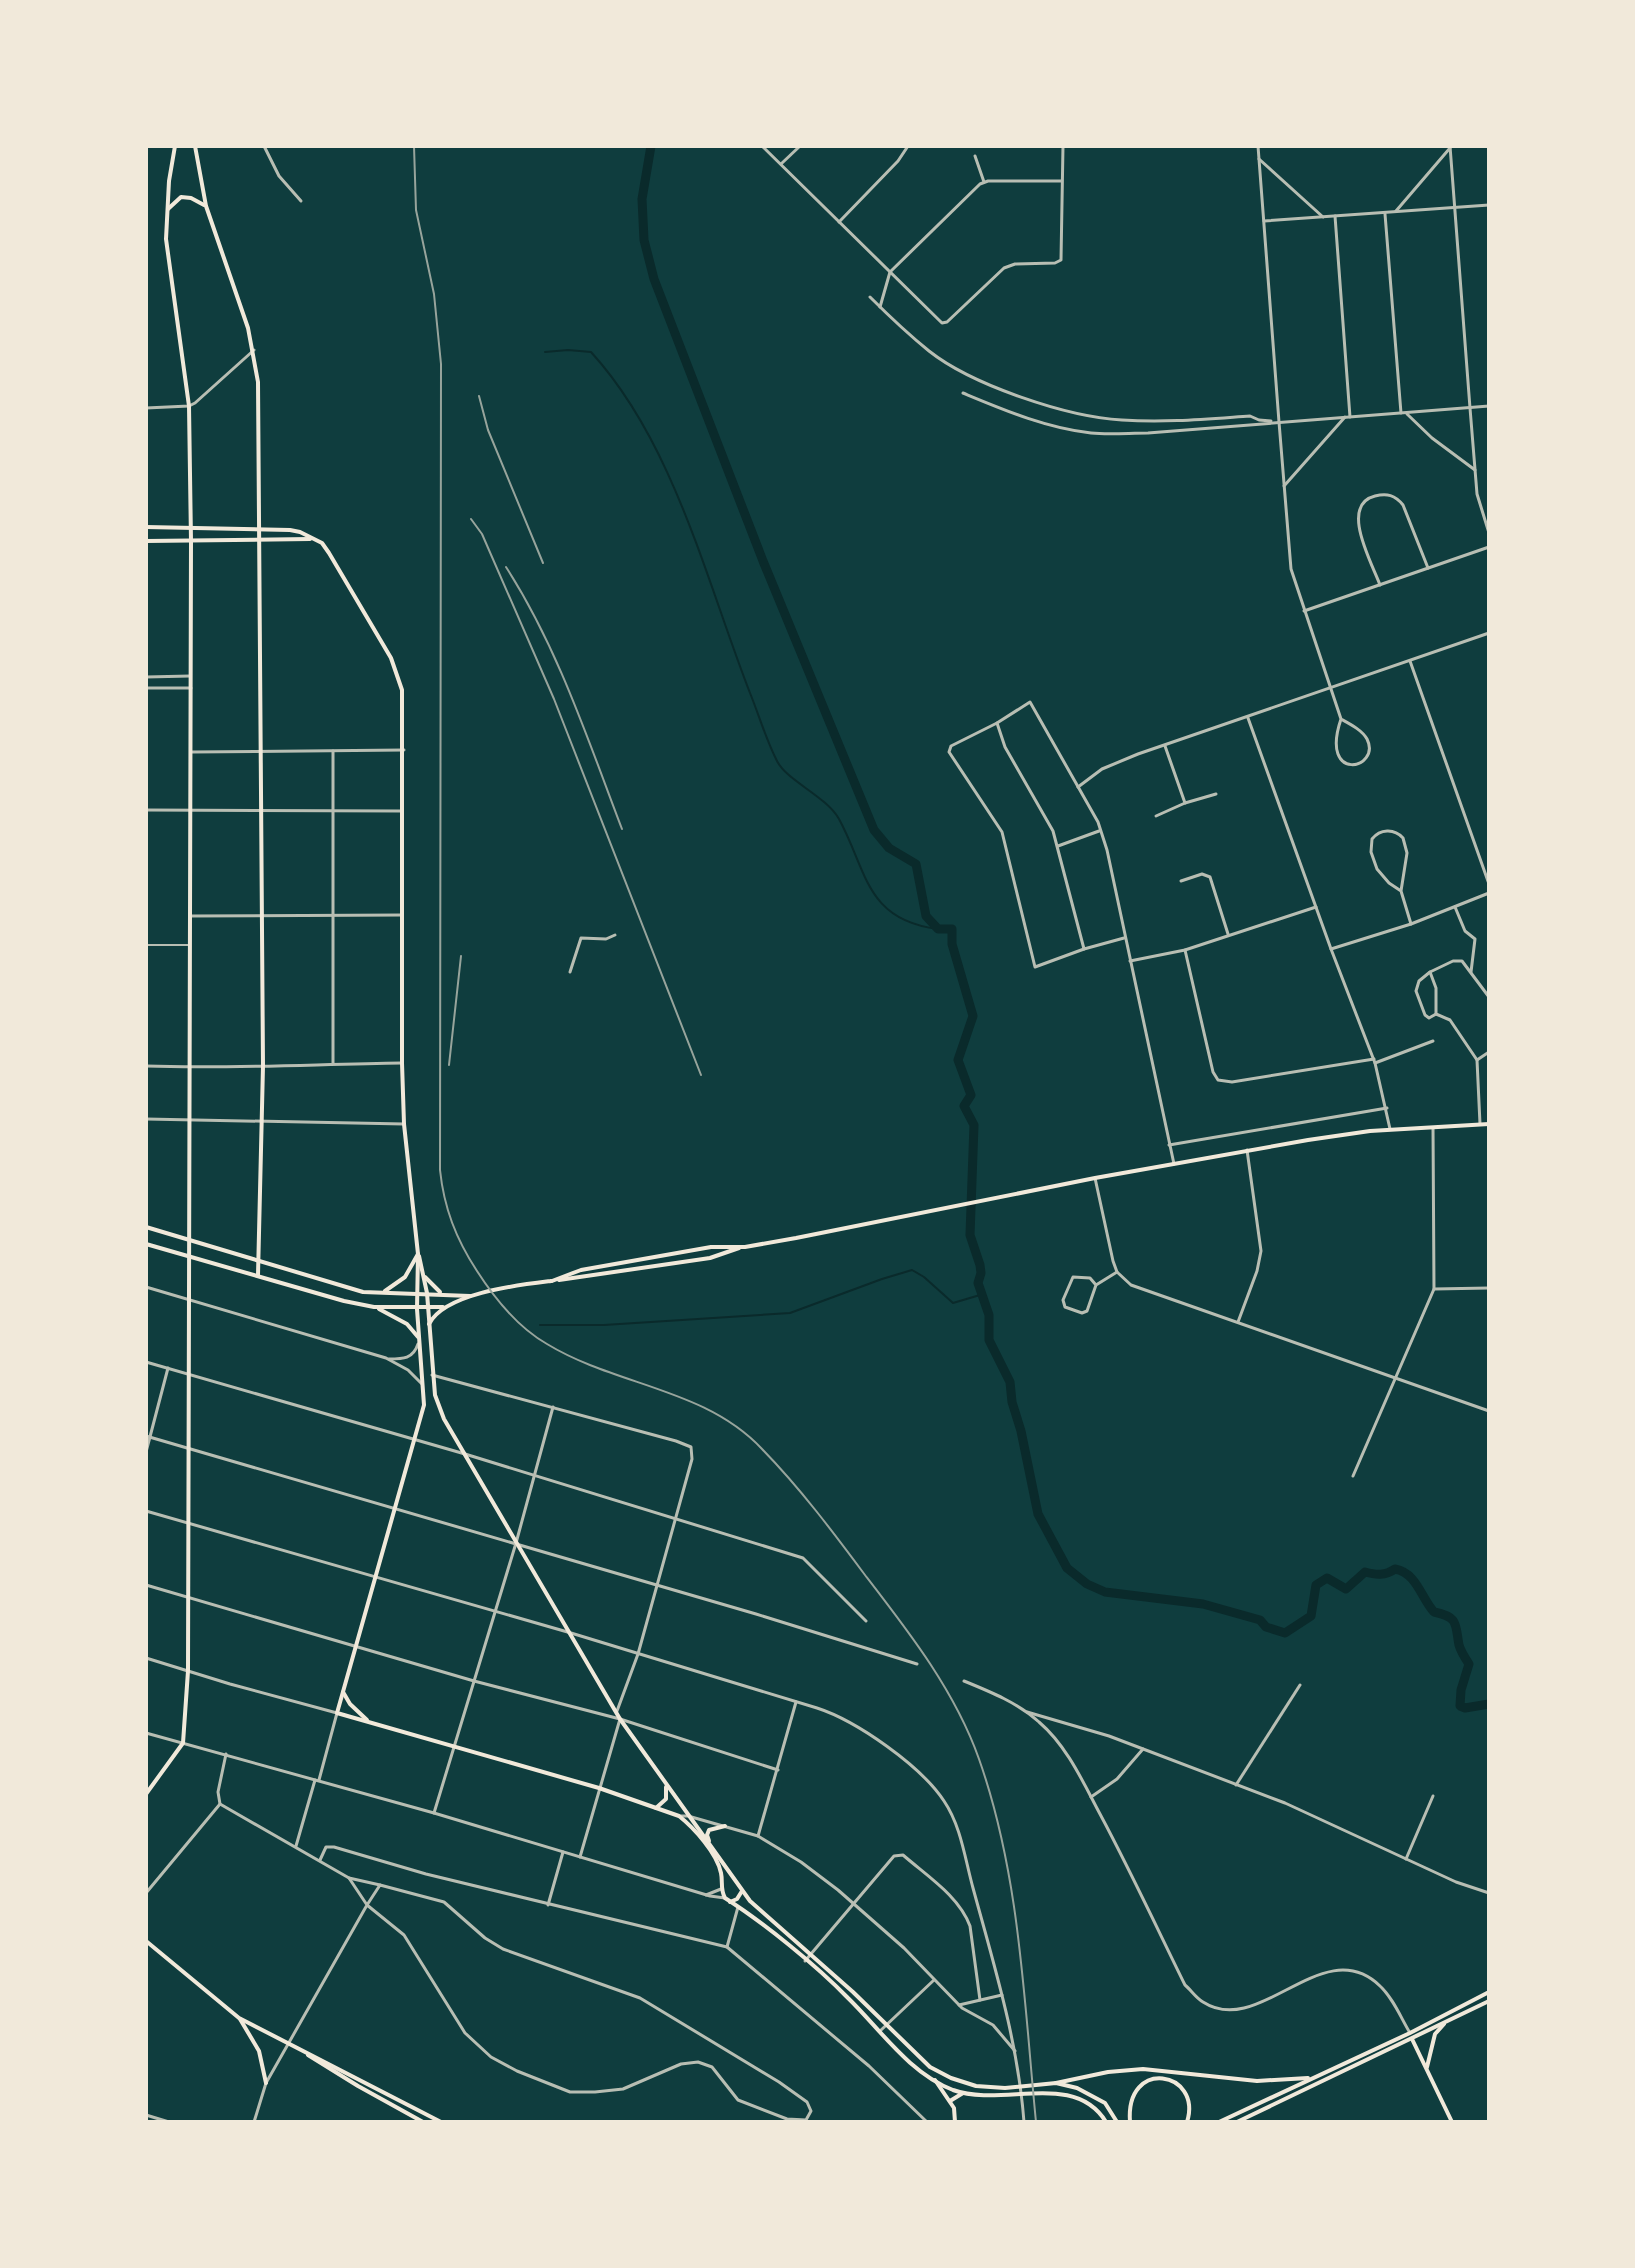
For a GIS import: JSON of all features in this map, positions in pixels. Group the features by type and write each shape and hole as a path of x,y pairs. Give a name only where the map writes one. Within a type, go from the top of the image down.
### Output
{"main road":[{"path":"195,146 206,206 254,350 259,395 263,1066 258,1275"},
{"path":"146,1794 183,1743 188,1671 191,541 189,406 169,278 166,211 176,147"},
{"path":"166,211 181,197 191,198 206,206"},
{"path":"146,527 300,532 322,543 396,668 402,690 402,1063 404,1124 418,1254 416,1293 424,1405 337,1713 599,1788 679,1816 715,1859 728,1900 853,1992 919,2059 938,2072 976,2086 1005,2088 1143,2069 1245,2080 1313,2078"},
{"path":"146,541 312,539"},
{"path":"429,1324 433,1315 470,1296 710,1258 745,1247 1095,1178 1247,1150 1390,1129 1489,1124"},
{"path":"146,1227 363,1292 470,1296"},
{"path":"146,1244 344,1301 374,1307 445,1307"},
{"path":"552,1281 581,1270 682,1252 711,1247 745,1247"},
{"path":"418,1254 427,1293 435,1395 444,1419 620,1719 742,1891 914,2065 935,2080 963,2093 1006,2097 1060,2093 1083,2099 1099,2111 1106,2122"},
{"path":"383,1293 405,1277 418,1254"},
{"path":"425,1277 441,1293"},
{"path":"374,1307 407,1324 418,1340"},
{"path":"343,1692 358,1713 370,1723"},
{"path":"656,1808 666,1799 665,1784"},
{"path":"714,1850 707,1832 711,1828 725,1826"},
{"path":"722,1886 735,1880"},
{"path":"728,1900 737,1899 742,1891"},
{"path":"146,1941 239,2018 441,2122"},
{"path":"1237,2122 1411,2036 1489,1992"},
{"path":"1219,2122 1489,2001"},
{"path":"239,2018 259,2051 266,2083"},
{"path":"1427,2067 1435,2034 1445,2022"},
{"path":"1411,2036 1452,2122"},
{"path":"304,2051 331,2071 423,2122"},
{"path":"1130,2122 1131,2101 1136,2089 1147,2080 1162,2077 1176,2083 1187,2096 1190,2103 1187,2122"},
{"path":"935,2080 956,2112 955,2122"},
{"path":"1056,2083 1098,2097 1117,2122"},
{"path":"950,2101 963,2093"}],"street":[{"path":"264,146 279,176 301,201"},
{"path":"762,146 937,321 947,322 1004,268 1015,264 1059,262 1062,258 1063,146"},
{"path":"781,164 800,146"},
{"path":"839,222 898,161 908,146"},
{"path":"1258,146 1289,560 1341,719 1336,738 1339,758 1347,764 1357,765 1368,753 1368,740 1341,719"},
{"path":"1450,147 1475,470 1479,507 1489,533"},
{"path":"1396,211 1450,147"},
{"path":"975,156 984,182"},
{"path":"1259,159 1323,217"},
{"path":"880,307 890,272 975,188 984,182 1061,181"},
{"path":"1264,221 1489,205"},
{"path":"1385,212 1401,413"},
{"path":"1284,486 1348,417 1335,216"},
{"path":"870,297 931,352 971,375 1030,400 1075,414 1163,422 1250,416 1279,422"},
{"path":"146,408 189,406 254,350"},
{"path":"963,393 1055,427 1092,433 1148,433 1489,406"},
{"path":"1407,413 1432,438 1475,470"},
{"path":"1380,585 1357,520 1360,505 1369,497 1381,494 1397,498 1403,505 1428,568"},
{"path":"1304,611 1489,547"},
{"path":"1078,787 1110,766 1489,633"},
{"path":"1410,661 1489,884"},
{"path":"146,677 191,676"},
{"path":"146,688 191,688"},
{"path":"1124,938 1035,967 1002,832 949,752 951,746 1030,702 1078,787 1101,831 1174,1164"},
{"path":"1248,718 1374,1061 1390,1129"},
{"path":"997,723 1005,747 1053,831 1084,949"},
{"path":"1165,746 1185,803"},
{"path":"190,752 404,750"},
{"path":"333,751 333,1063"},
{"path":"1156,816 1216,794"},
{"path":"146,810 403,811"},
{"path":"1058,846 1101,831"},
{"path":"1401,891 1377,869 1371,844 1377,833 1392,831 1403,838 1407,853 1401,891 1411,924"},
{"path":"1181,881 1202,874 1210,877 1228,934"},
{"path":"1331,949 1411,924 1489,893"},
{"path":"1455,906 1465,931 1475,939 1471,972"},
{"path":"1130,961 1185,950 1316,907"},
{"path":"189,916 402,915"},
{"path":"570,972 581,938 608,939 615,935"},
{"path":"146,945 189,945"},
{"path":"1185,950 1213,1072 1218,1080 1232,1082 1374,1061 1433,1041"},
{"path":"1436,1014 1429,1018 1425,1015 1416,991 1419,981 1430,972 1458,960 1465,963 1489,997"},
{"path":"1430,972 1436,988 1436,1014"},
{"path":"1436,1014 1450,1020 1477,1060 1480,1124"},
{"path":"1477,1060 1489,1052"},
{"path":"146,1066 189,1068 402,1063"},
{"path":"1169,1145 1387,1108"},
{"path":"1479,1111 1489,1110"},
{"path":"146,1119 404,1124"},
{"path":"1353,1476 1434,1289 1433,1126"},
{"path":"1238,1323 1261,1251 1247,1150"},
{"path":"1095,1178 1117,1272 1123,1279 1145,1292 1489,1411"},
{"path":"1096,1285 1090,1278 1073,1277 1063,1300 1065,1307 1082,1313 1087,1311 1096,1285 1117,1272"},
{"path":"146,1287 386,1358 408,1370 422,1384"},
{"path":"1434,1289 1489,1288"},
{"path":"386,1358 413,1355 418,1340"},
{"path":"146,1362 465,1454 803,1558 866,1621"},
{"path":"146,1452 168,1368"},
{"path":"432,1375 691,1447 692,1459 676,1518 638,1654 617,1713"},
{"path":"434,1813 516,1543 553,1407"},
{"path":"148,1437 516,1543 917,1664"},
{"path":"146,1511 571,1633 837,1714 855,1724 933,1785 944,1800 959,1834 1002,1994 1015,2052 1024,2122"},
{"path":"146,1585 474,1681 620,1719 778,1770"},
{"path":"146,1658 337,1713 296,1846"},
{"path":"964,1681 994,1693 1027,1712 1143,1749 1292,1806 1456,1882 1489,1893"},
{"path":"1236,1785 1300,1685"},
{"path":"758,1836 796,1702"},
{"path":"1027,1712 1056,1740 1091,1797 1185,1985 1201,2001 1217,2009 1244,2009 1322,1973 1350,1971 1370,1978 1382,1987 1411,2036"},
{"path":"580,1857 620,1719"},
{"path":"146,1733 434,1813 728,1900"},
{"path":"1091,1797 1117,1779 1143,1749"},
{"path":"146,1893 220,1804 218,1792 226,1754"},
{"path":"1406,1859 1433,1796"},
{"path":"220,1804 349,1878 444,1902 493,1945 640,1998 803,2098 811,2106 809,2117 796,2121 738,2100 712,2067 698,2062 681,2064 623,2089 595,2092 570,2092 517,2071 491,2057 465,2033 404,1935 367,1905 349,1878"},
{"path":"679,1816 758,1836 801,1862 904,1948 966,2012 993,2025 1015,2052"},
{"path":"320,1860 326,1847 334,1847 426,1874 727,1947 869,2066 927,2122"},
{"path":"548,1905 563,1852"},
{"path":"807,1958 894,1856 903,1855 941,1888 967,1918 980,2000"},
{"path":"254,2122 266,2083 380,1885"},
{"path":"706,1895 722,1886"},
{"path":"727,1947 738,1907"},
{"path":"880,2031 934,1980"},
{"path":"959,2005 1002,1994"},
{"path":"146,2115 169,2122"}],"waterway":[{"path":"651,146 642,199 644,240 654,279 763,561 874,830 889,848 916,864 926,916 938,929 952,929 952,944 973,1016 958,1060 971,1095 964,1106 974,1125 970,1235 980,1265 978,1283 989,1315 989,1340 1010,1382 1038,1514 1067,1568 1087,1584 1105,1592 1203,1604 1260,1620 1266,1627 1285,1633 1311,1616 1316,1585 1327,1578 1346,1589 1365,1572 1380,1574 1395,1569 1402,1571 1414,1581 1434,1612 1448,1616 1454,1622 1460,1648 1469,1664 1460,1706 1489,1704"},
{"path":"545,352 591,352 620,388 645,428 685,514 777,761 839,819 863,874 882,904 914,924 938,929"},
{"path":"540,1325 604,1325 790,1313 912,1270 953,1303 980,1295"}],"railway":[{"path":"414,146 416,210 434,294 441,364 440,1170 452,1223 463,1247 499,1302 536,1337 602,1370 687,1400 714,1413 762,1449 828,1527 930,1663 969,1734 993,1803 1004,1848 1024,1985 1036,2122"},
{"path":"479,396 488,430 543,563"},
{"path":"471,519 482,534 554,699 701,1075"},
{"path":"506,567 557,662 622,829"},
{"path":"449,1065 461,956"}]}
